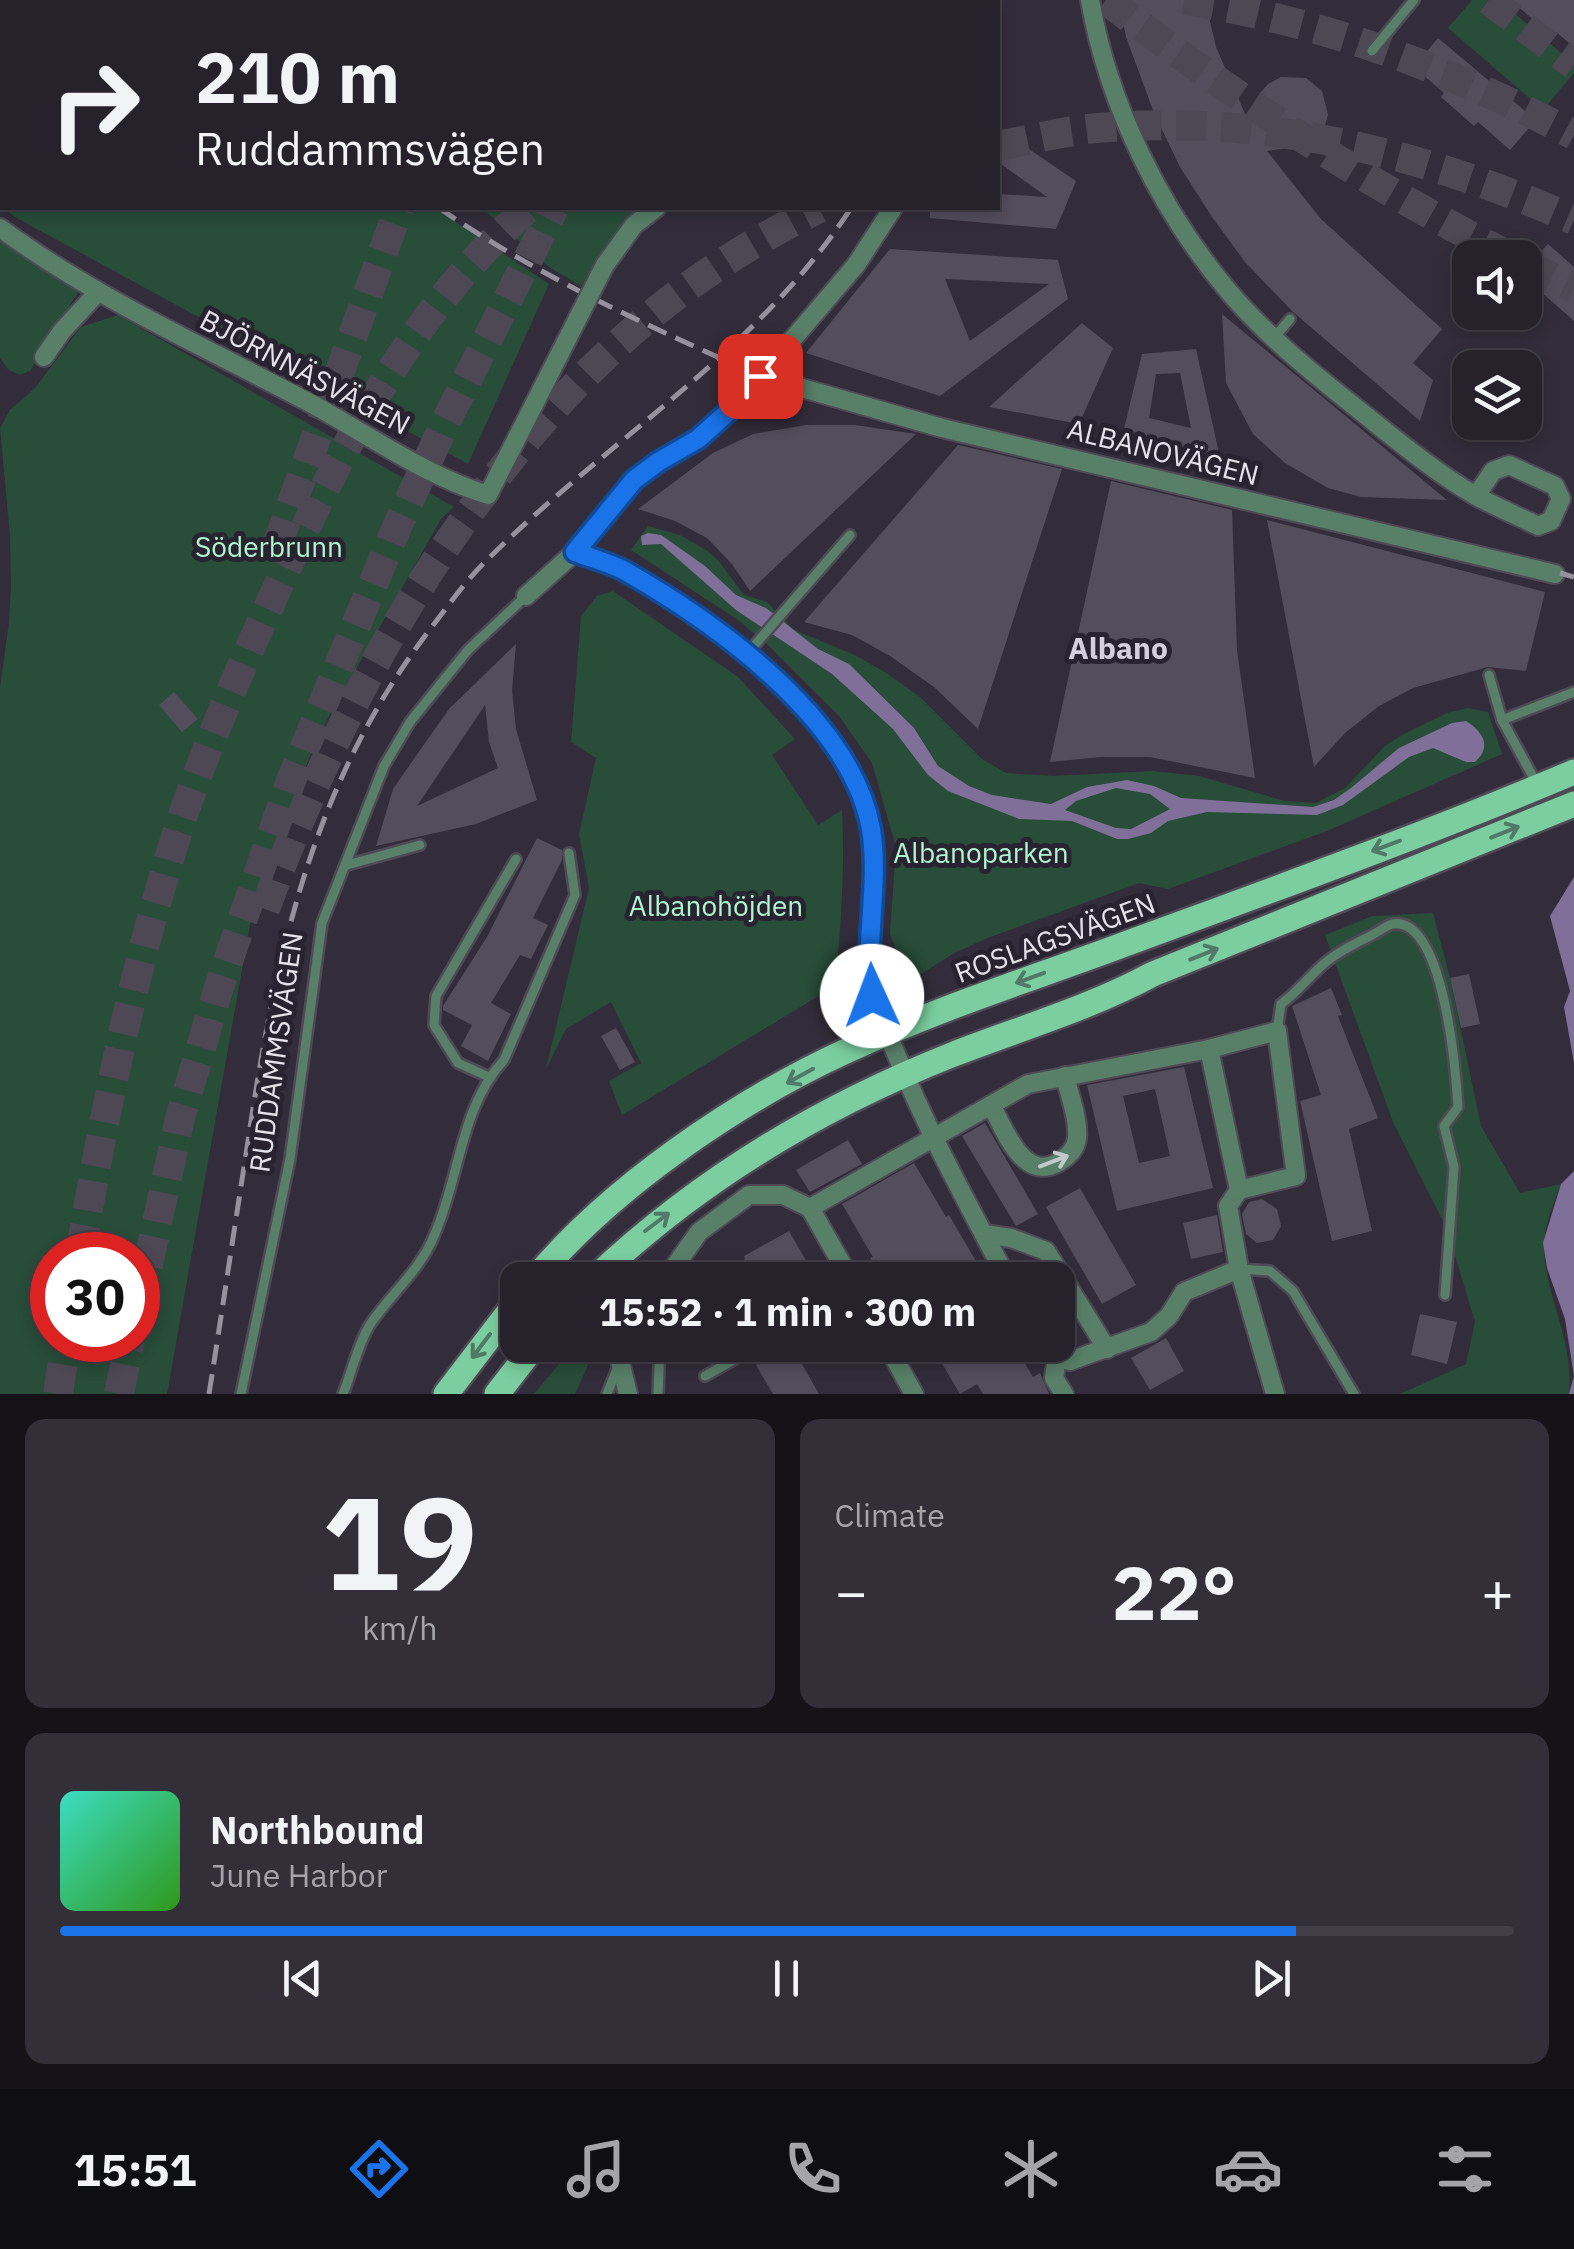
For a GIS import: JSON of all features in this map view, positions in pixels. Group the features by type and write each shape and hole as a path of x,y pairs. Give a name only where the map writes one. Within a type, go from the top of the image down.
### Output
{"main road":[{"name":"ROSLAGSVÄGEN","path":"551,1262 593,1219 673,1154 840,1053 1574,772"},
{"path":"612,1262 643,1233 725,1172 786,1134 905,1076 1116,994 1153,974 1574,804"},
{"path":"446,1394 500,1324"},
{"path":"497,1394 521,1362"}],"street":[{"path":"1090,0 1095,29 1128,126 1188,237 1230,292 1274,338 1403,446 1476,496 1512,506 1538,526 1552,521 1561,500 1555,486 1509,465 1493,471 1476,496"},
{"name":"BJÖRNNÄSVÄGEN","path":"0,228 98,292 314,405 456,485 488,495 605,265 634,225 653,210"},
{"name":"RUDDAMMSVÄGEN","path":"526,596 575,552 634,480 698,439 739,402 856,265 892,210"},
{"path":"44,356 98,292"},
{"name":"ALBANOVÄGEN","path":"760,376 942,428 1555,574"},
{"path":"575,552 622,569 707,625 746,655 838,750 860,793 870,829 874,860 871,992 933,1138 999,1262"},
{"path":"810,1208 1028,1084 1209,1049 1277,1030 1296,1176 1239,1190 1228,1206 1239,1269 1276,1394"},
{"path":"1209,1049 1239,1190"},
{"path":"991,1105 1018,1153 1028,1163 1039,1168 1055,1165 1072,1154 1077,1137 1065,1076"},
{"path":"678,1262 699,1232 750,1195 784,1195 810,1208 841,1262"},
{"path":"984,1234 1011,1238 1046,1251 1107,1349"},
{"path":"1075,1360 1151,1332 1169,1316 1184,1292 1239,1269"},
{"path":"625,1362 628,1394"},
{"path":"896,1362 913,1394"},
{"path":"1052,1362 1054,1378 1064,1394"}],"lane":[{"path":"1372,51 1414,0"},
{"path":"1274,338 1290,319"},
{"path":"746,655 850,534"},
{"name":"RUDDAMMSVÄGEN","path":"242,1394 290,1158 322,923 384,766 410,722 468,650 526,596"},
{"path":"1489,675 1502,720 1538,787"},
{"path":"1502,720 1574,692"},
{"path":"347,865 420,845"},
{"path":"343,1394 370,1325 417,1268 434,1236 476,1100 489,1076 504,1060 575,895 569,853"},
{"path":"489,1076 458,1063 434,1025 436,996 516,859"},
{"path":"1277,1030 1281,1004 1298,992 1324,963 1349,946 1393,924 1409,927 1425,944 1449,1024 1458,1107 1444,1126 1454,1167 1446,1295"},
{"path":"1239,1269 1270,1271 1293,1291 1354,1394"},
{"path":"607,1394 620,1362"},
{"path":"658,1394 659,1362"},
{"path":"705,1376 730,1362"}],"green space":[{"path":"1472,0 1499,0 1574,64 1574,73 1543,110 1448,28"},
{"path":"6,210 438,210 549,284 468,464"},
{"path":"484,210 644,210 624,224 581,286 549,267"},
{"path":"0,235 80,289 30,371 20,375 9,370 0,358"},
{"name":"Söderbrunn","path":"118,315 454,507 441,519 318,736 255,896 167,1394 0,1394 0,687 11,586 0,428 10,410 35,388 81,327"},
{"name":"Albanoparken","path":"648,526 680,535 706,550 744,595 767,602 794,630 855,655 888,674 920,697 982,759 1006,773 1054,776 1153,771 1199,776 1285,801 1316,803 1345,788 1385,746 1402,735 1447,713 1468,708 1488,712 1502,754 1327,831 1168,889 1139,883 988,938 954,953 909,982 890,934 896,847 872,763 839,716 769,646 738,620 631,550"},
{"name":"Albanohöjden","path":"613,591 738,677 795,739 772,755 818,825 842,810 843,832 835,986 622,1115 609,1081 641,1063 611,1002 566,1029 546,1069 589,888 579,834 596,758 571,742 581,616 597,596"},
{"path":"1433,913 1481,1126 1520,1193 1561,1184 1544,1246 1567,1354 1569,1394 1400,1394 1466,1364 1475,1322 1447,1229 1393,1122 1325,935 1372,916"},
{"path":"561,1362 589,1362 575,1394 534,1394"}],"shaded area":[{"path":"661,535 705,566 736,595 766,608 818,649 849,664 914,728 938,766 992,795 1051,804 1087,787 1127,780 1181,798 1313,807 1334,800 1399,748 1452,723 1466,721 1472,725 1481,734 1483,750 1475,762 1433,748 1409,757 1343,805 1317,815 1207,812 1168,821 1151,833 1128,839 1117,839 1072,821 1019,819 948,791 928,775 893,729 832,674 736,610 661,544 642,545 641,536","holes":["1116,788 1150,794 1170,809 1131,829 1116,828 1065,810 1076,801"]},
{"path":"1574,877 1574,1063 1564,1007 1570,991 1550,916"},
{"path":"1574,1171 1574,1376 1565,1319 1547,1268 1543,1243 1561,1184"}],"building":[{"path":"1119,0 1205,0 1216,47 1249,123 1260,93 1281,77 1306,78 1322,91 1328,115 1324,129 1302,146 1267,151 1321,219 1442,329 1413,363 1433,380 1420,421 1292,311 1245,262 1212,217 1180,167 1154,113 1126,37"},
{"path":"1510,0 1574,0 1574,47 1556,32 1552,35"},
{"path":"1438,38 1536,120 1510,150 1478,122 1474,126 1414,67"},
{"path":"1000,129 1076,181 1056,229 930,218 930,210 1000,210 1000,194 1047,197 1000,163"},
{"path":"1548,244 1574,267 1574,321 1542,293 1542,251"},
{"path":"890,249 1058,260 1068,299 940,396 806,353","holes":["945,279 1049,284 970,341"]},
{"path":"1222,314 1447,500 1361,497 1328,488 1285,463 1253,434 1226,383"},
{"path":"1082,323 1113,348 1079,424 989,407"},
{"path":"1196,349 1220,459 1123,433 1142,354","holes":["1180,373 1191,428 1149,418 1156,374"]},
{"path":"806,425 855,425 916,434 750,591 732,564 707,538 675,521 638,509 713,453 753,434"},
{"path":"958,445 1062,469 978,729 934,687 890,656 852,635 804,622"},
{"path":"1111,481 1232,510 1237,650 1255,778 1150,757 1050,762"},
{"path":"1267,520 1545,592 1526,671 1488,667 1413,688 1379,706 1345,733 1314,767"},
{"path":"516,644 512,690 516,729 537,800 476,824 376,846 393,789 449,709","holes":["485,705 489,742 498,768 417,806"]},
{"path":"174,692 198,719 182,732 159,705"},
{"path":"537,838 562,850 562,860 533,918 548,925 531,959 520,955 491,1003 511,1014 488,1061 461,1046 472,1025 443,1010 443,1006 487,937"},
{"path":"1469,974 1480,1024 1461,1028 1450,978"},
{"path":"1331,988 1378,1118 1349,1129 1372,1231 1332,1241 1300,1101 1321,1095 1292,1006"},
{"path":"616,1028 635,1062 620,1070 601,1036"},
{"path":"1184,1067 1213,1188 1117,1211 1087,1085","holes":["1155,1089 1170,1156 1139,1163 1123,1096"]},
{"path":"985,1123 1038,1214 1016,1226 962,1136"},
{"path":"848,1140 862,1164 810,1192 796,1170"},
{"path":"914,1163 976,1262 872,1262 842,1204"},
{"path":"1080,1188 1136,1285 1102,1304 1046,1207"},
{"path":"1262,1199 1277,1209 1281,1226 1273,1240 1257,1243 1246,1234 1242,1214 1249,1202"},
{"path":"1217,1215 1223,1252 1191,1259 1183,1223"},
{"path":"789,1231 807,1262 740,1262"},
{"path":"1420,1314 1457,1322 1447,1364 1411,1355"},
{"path":"1166,1338 1184,1371 1150,1390 1131,1358"},
{"path":"801,1362 819,1394 773,1394 756,1365"},
{"path":"941,1362 1024,1362 1033,1377 1040,1373 1049,1394 983,1394 977,1384 960,1394"}],"tunnel":[{"path":"1106,0 1304,138 1478,240"},
{"path":"1184,0 1286,21 1384,51 1480,89 1574,135"},
{"path":"1489,0 1574,65"},
{"path":"1000,146 1110,127 1170,125 1289,134 1348,145 1462,176 1574,220"},
{"path":"276,548 398,210"},
{"path":"84,1232 111,1090 149,928 181,821 230,694 309,520 388,375 452,287 526,210"},
{"path":"155,1232 180,1118 218,990 290,783 396,529 553,210"},
{"path":"265,909 331,749 371,671 414,595 516,453 573,388 657,310 724,262 815,210"},
{"path":"1542,272 1574,288"},
{"path":"58,1394 63,1362"},
{"path":"119,1394 126,1362"}],"railway":[{"path":"442,210 580,291 729,362"},
{"path":"209,1394 258,1078 286,941 327,811 356,748 390,687 477,571 530,519 725,353 813,260 850,210"},
{"path":"1560,573 1574,577"}],"district":[{"name":"Albano","path":"1118,649"}],"route":[{"path":"760,376 739,402 698,439 634,480 575,552 622,569 730,642 816,723 838,750 860,793 870,829 874,860 872,996"}]}
